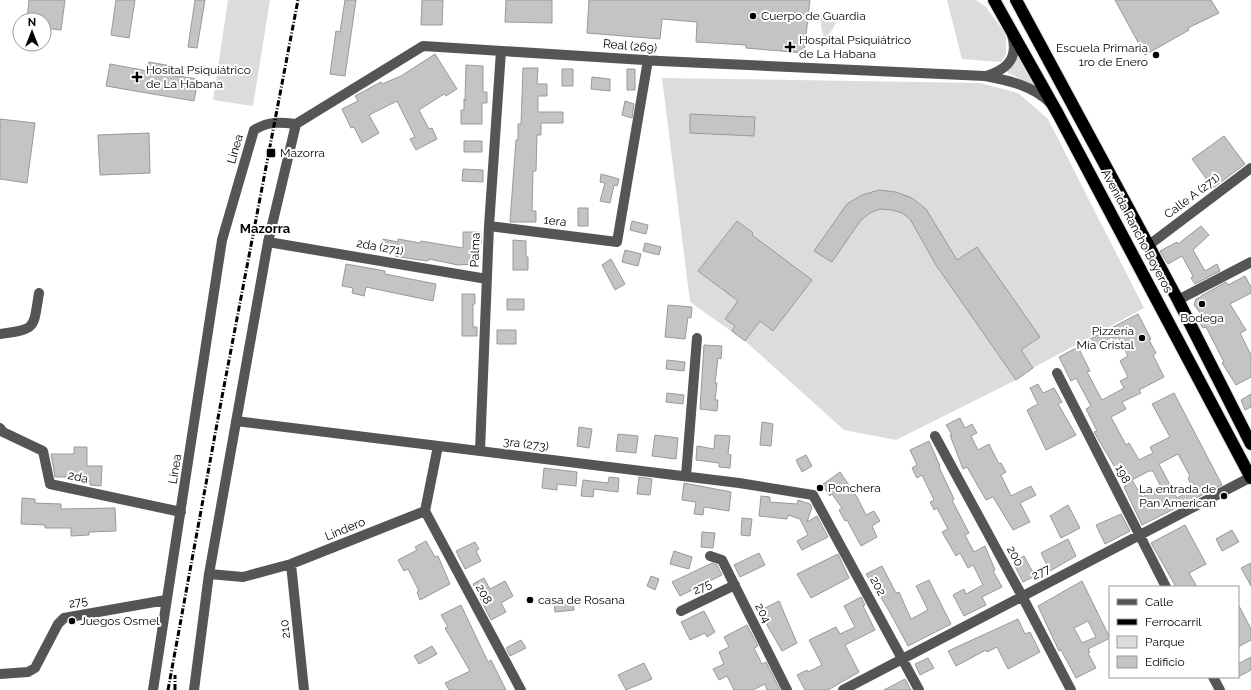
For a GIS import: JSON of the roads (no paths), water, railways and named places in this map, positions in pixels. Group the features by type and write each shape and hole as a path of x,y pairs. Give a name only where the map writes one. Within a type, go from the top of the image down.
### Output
{"highway":[{"name":"Avenida Rancho Boyeros","path":"1016,0 1178,300 1251,444"},
{"name":"Avenida Rancho Boyeros","path":"997,4 1058,114 1251,478"}],"street":[{"path":"988,0 997,4"},
{"name":"Real (269)","path":"985,76 1004,69 1010,63 1014,47 1010,28"},
{"name":"Real (269)","path":"296,124 423,46 648,60 985,76 1002,79 1028,89 1042,97 1058,114"},
{"name":"Palma","path":"480,451 489,226 501,51"},
{"name":"1era","path":"489,226 617,242 648,60"},
{"name":"Linea","path":"153,690 222,240 254,130 264,124 275,122 296,124"},
{"path":"194,690 209,574 268,242 296,124"},
{"name":"Calle A (271)","path":"1148,245 1251,168"},
{"name":"2da (271)","path":"268,242 487,279"},
{"path":"1178,300 1251,262"},
{"path":"0,334 27,330 32,327 35,322 39,293"},
{"path":"686,476 697,338"},
{"name":"198","path":"1057,373 1165,586"},
{"name":"3ra (273)","path":"236,422 686,476 813,495"},
{"name":"2da","path":"0,428 3,432 43,451 50,484 181,512"},
{"name":"200","path":"935,436 1071,690"},
{"path":"425,511 438,446"},
{"name":"277","path":"843,690 1251,478"},
{"name":"202","path":"813,495 919,690"},
{"name":"Lindero","path":"209,574 243,577 291,564 425,511"},
{"name":"208","path":"425,511 521,690"},
{"name":"204","path":"710,556 722,560 787,690"},
{"name":"210","path":"291,564 304,690"},
{"name":"275","path":"681,611 735,586"},
{"name":"275","path":"0,674 28,672 35,668 58,624 64,618 166,600"},
{"path":"1214,678 1220,690"}],"railway":[{"path":"168,690 221,402 298,0"},
{"path":"175,675 175,690"}],"place":[{"name":"Cuerpo de Guardia","path":"753,16"},
{"name":"Hospital Psiquiátrico de La Habana","path":"790,47"},
{"name":"Escuela Primaria 1ro de Enero","path":"1156,55"},
{"name":"Hosital Psiquiátrico de La Habana","path":"137,77"},
{"name":"Mazorra","path":"271,153"},
{"name":"Bodega","path":"1202,304"},
{"name":"Pizzería Mía Cristal","path":"1142,338"},
{"name":"Ponchera","path":"820,488"},
{"name":"La entrada de Pan American","path":"1224,496"},
{"name":"casa de Rosana","path":"530,600"},
{"name":"Juegos Osmel","path":"72,621"}],"district":[{"name":"Mazorra","path":"265,228"}]}
